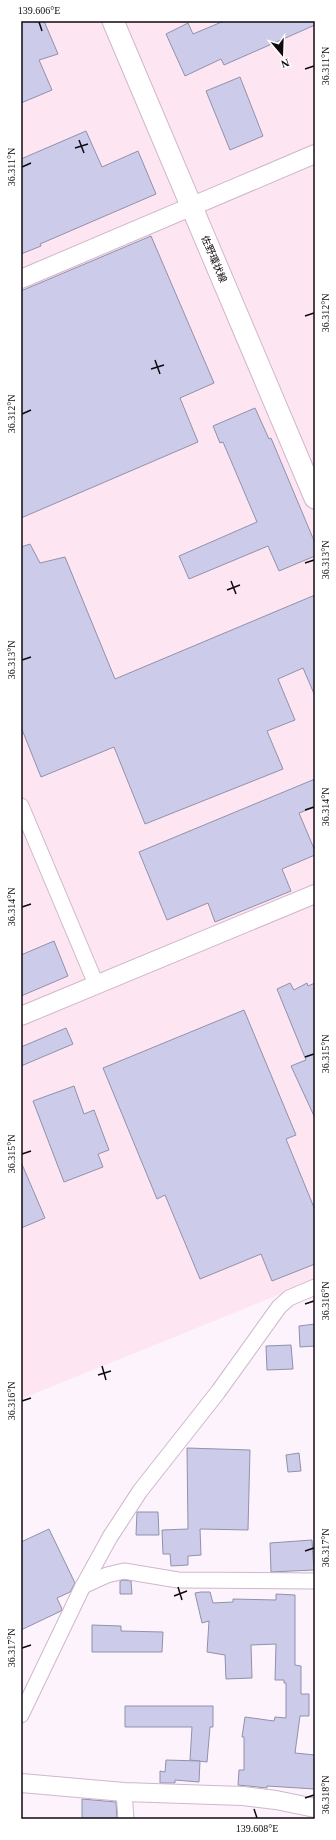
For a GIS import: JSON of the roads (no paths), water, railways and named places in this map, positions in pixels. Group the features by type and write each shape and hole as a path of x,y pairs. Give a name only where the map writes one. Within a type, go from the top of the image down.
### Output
{"main road":[{"name":"佐野環状線","path":"113,21 315,498"}],"street":[{"path":"21,279 315,154"},
{"path":"21,806 96,984"},
{"path":"21,1016 315,894"},
{"path":"21,1715 83,1586 110,1537 140,1490 218,1392 270,1318 289,1298 315,1287"},
{"path":"83,1586 107,1575 124,1571 178,1580 315,1581"},
{"path":"21,1783 124,1792 242,1796 276,1800 315,1808"},
{"path":"124,1792 126,1819"}]}
